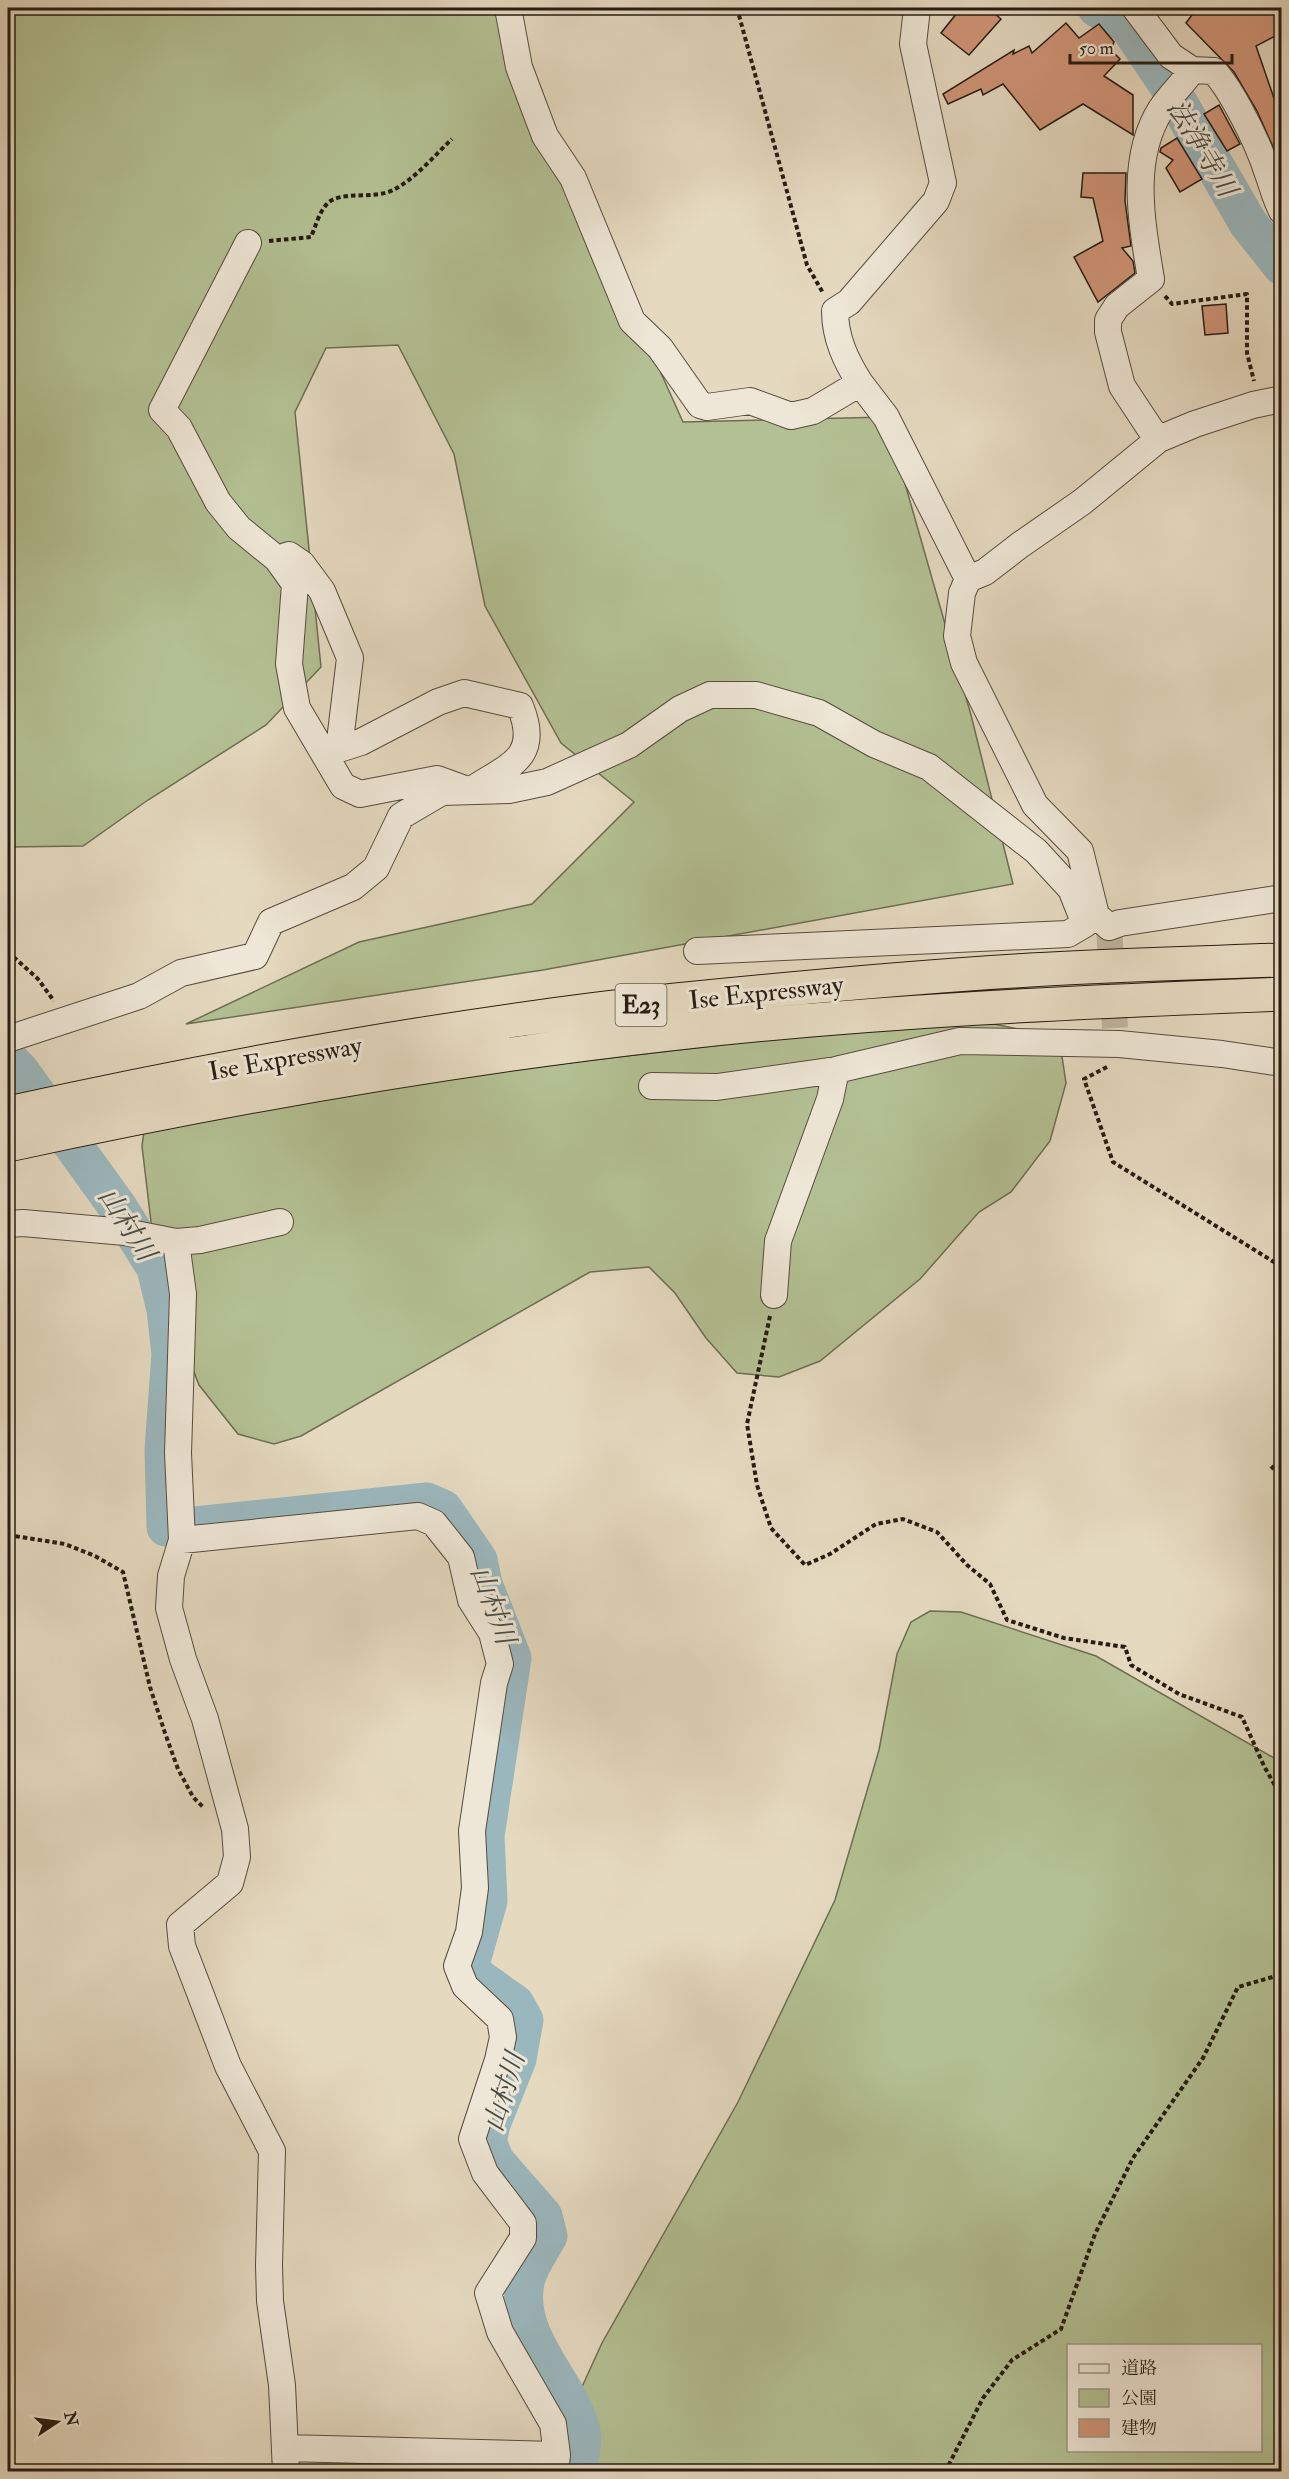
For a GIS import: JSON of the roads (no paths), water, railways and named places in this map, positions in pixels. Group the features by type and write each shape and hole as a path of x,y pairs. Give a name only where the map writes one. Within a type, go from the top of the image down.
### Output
{"highway":[{"name":"Ise Expressway","path":"8,1113 131,1086 342,1047 524,1019 674,1000 1019,971 1281,960"},
{"name":"Ise Expressway","path":"8,1145 149,1115 347,1079 670,1034 1022,1004 1281,994"}],"street":[{"path":"508,8 519,67 545,136 573,178 632,321 660,348 700,405 706,407 750,400 791,416 813,411 860,383"},
{"path":"917,8 913,44 943,183 936,201 849,302 835,311 835,327 848,363 886,417 968,579"},
{"path":"1135,8 1171,57 1192,70 1214,71 1227,84 1267,169 1281,211"},
{"path":"1159,439 1150,430 1122,386 1108,332 1108,320 1117,306 1151,279 1141,212 1142,153 1161,110 1182,86 1192,70"},
{"path":"248,243 162,410 179,428 218,502 239,528 277,559 295,585 289,664 297,708 332,753 343,786 360,794 437,779 470,791"},
{"path":"1091,920 1080,851 1035,805 964,663 957,636 962,593 968,579 985,572 1020,544 1082,502 1159,439 1195,424 1270,401"},
{"path":"277,559 289,555 302,564 322,591 350,658 332,753"},
{"path":"332,753 361,742 438,702 464,693 520,706 528,724 527,744 519,759 470,791"},
{"path":"8,1039 139,996 181,974 255,956 271,922 353,887 376,868 400,816 442,792 509,790 547,782 629,745 680,709 710,695 756,695 819,713 874,744 929,767 1036,851 1071,889 1091,920 1109,927 1120,923 1281,898"},
{"path":"697,951 1068,934 1091,920"},
{"path":"652,1086 717,1087 836,1070 960,1041 1117,1036 1281,1063"},
{"path":"774,1295 778,1241 830,1099 836,1070"},
{"path":"8,1224 23,1223 124,1232 176,1242 200,1240 280,1222"},
{"path":"176,1242 183,1294 178,1453 182,1540 171,1576 169,1608 183,1659 205,1719 235,1829 237,1857 230,1883 180,1925 182,1946 228,2066 272,2151 270,2292 282,2385 286,2460 556,2463 553,2424 500,2332 488,2293 522,2238 523,2223 485,2174 472,2139 498,2060 503,2037 500,2019 465,1986 457,1966 469,1932 475,1888 472,1831 494,1683 500,1664 492,1634 471,1600 461,1557 434,1522 417,1516 182,1540"}],"waterway":[{"name":"法浄寺川","path":"1097,8 1128,25 1165,80 1248,223 1282,266"},
{"name":"山村川","path":"8,1059 19,1070 119,1209 156,1268 166,1310 171,1354 164,1450 166,1527 427,1502 443,1509 478,1560 483,1584 512,1658 485,1836 488,1901 471,1961 474,1975 515,2004 524,2020 517,2059 491,2124 487,2142 495,2161 543,2216 548,2236 527,2276 524,2303 527,2322 534,2341 565,2394 581,2431 581,2446 576,2472"}],"tunnel":[{"path":"1109,927 1115,1028"}]}
